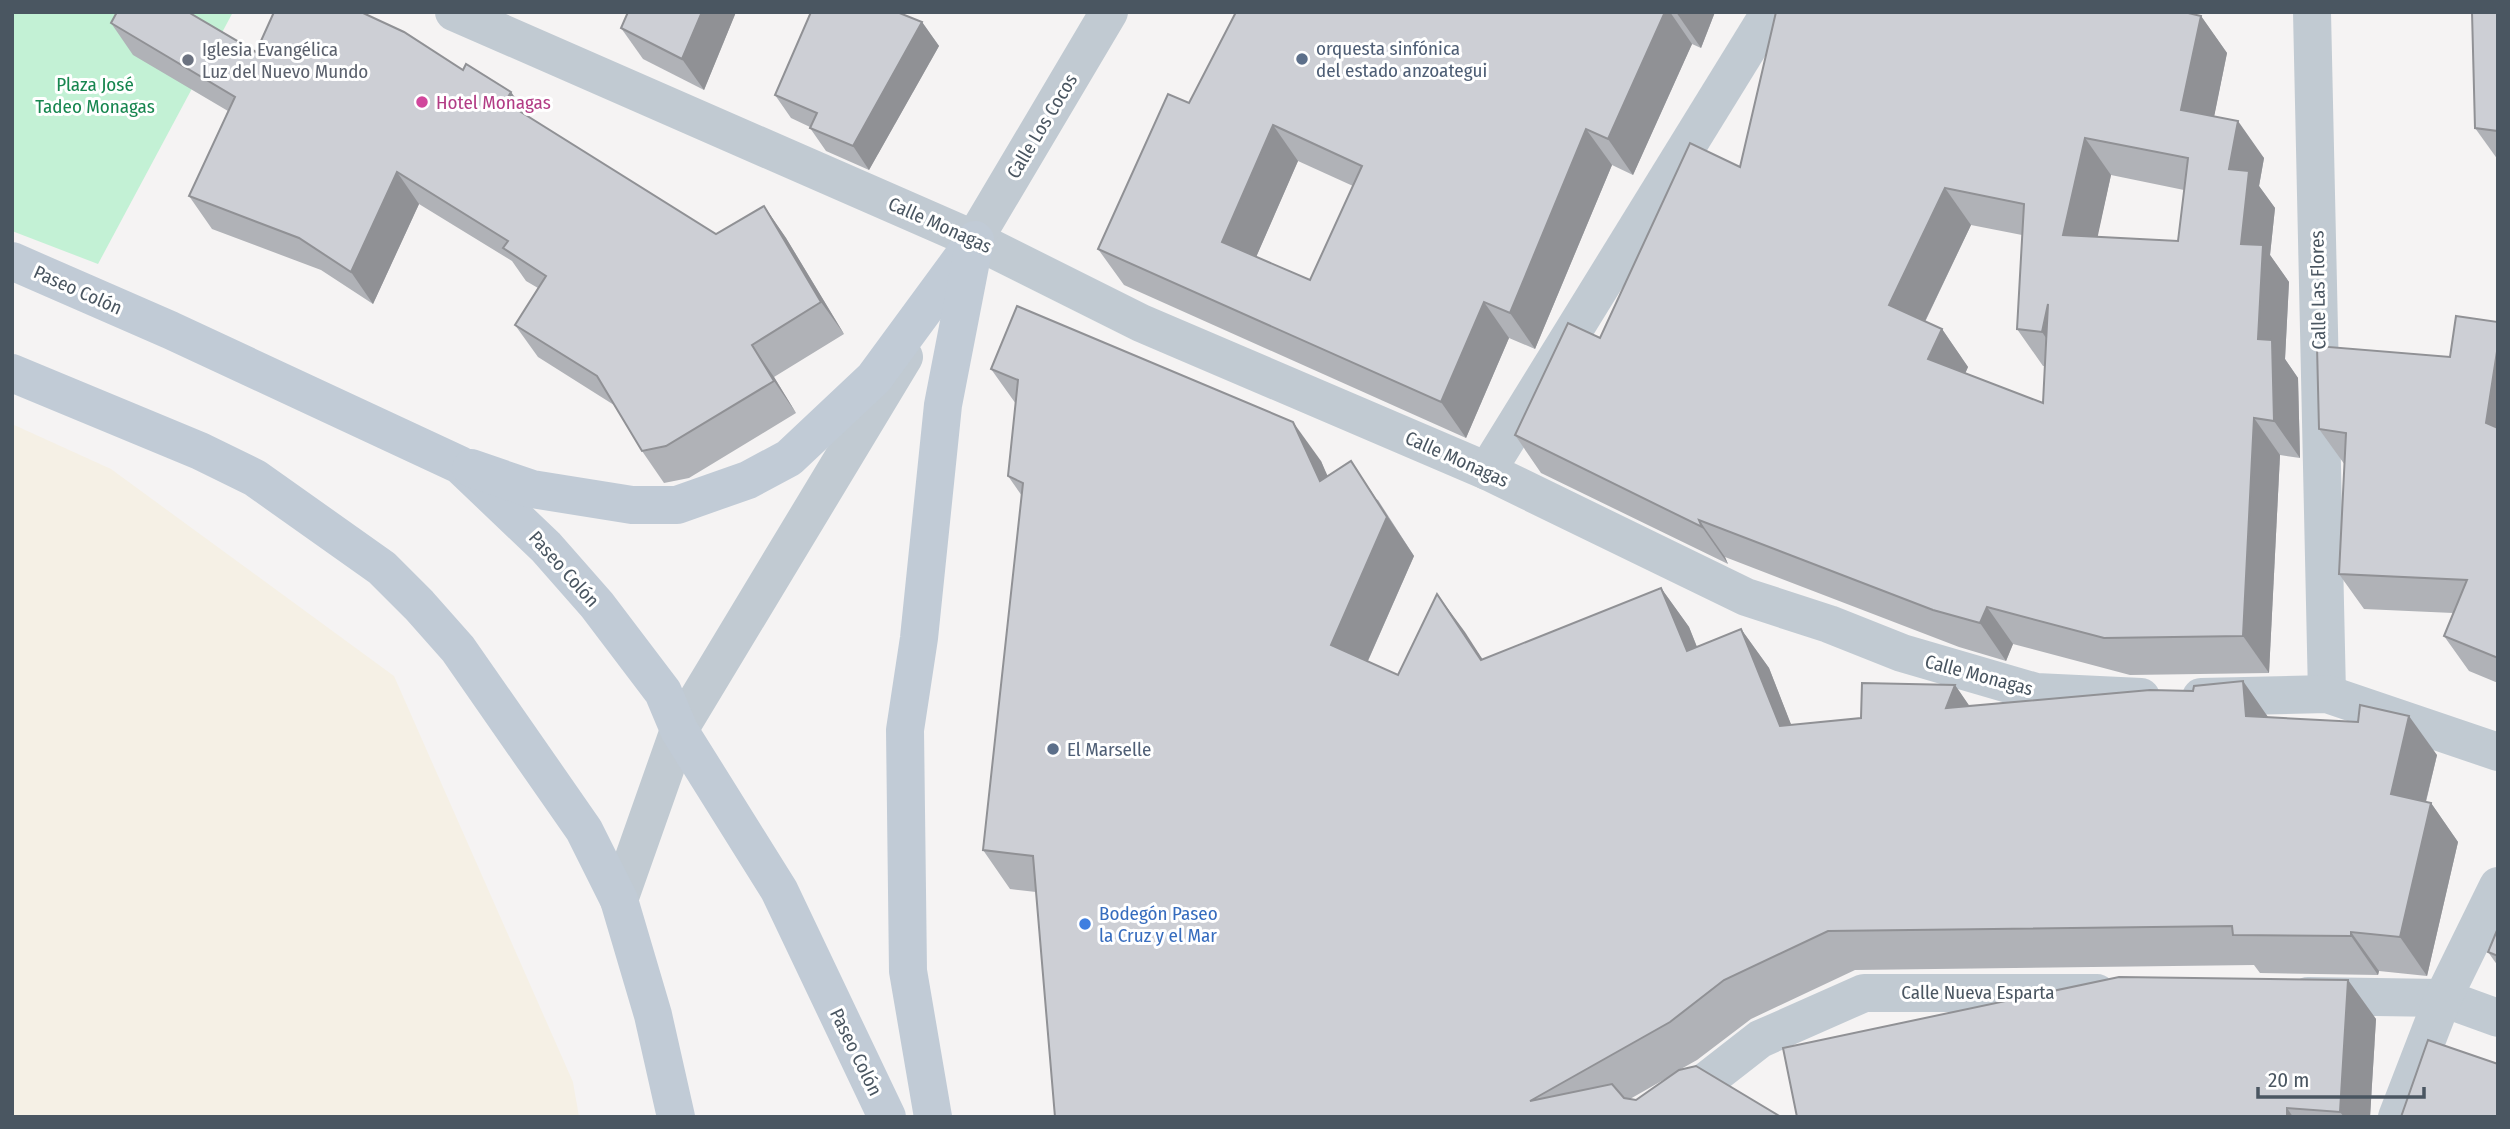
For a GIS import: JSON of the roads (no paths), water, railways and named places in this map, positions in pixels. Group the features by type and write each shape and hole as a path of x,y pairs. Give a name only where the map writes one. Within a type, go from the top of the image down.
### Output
{"street":[{"name":"Calle Monagas","path":"454,12 975,240 1142,323 1487,471 1746,597 1968,674 2036,692 2120,697 2327,694 2498,752"},
{"name":"Calle Los Cocos","path":"619,900 679,730 975,240 1109,12"},
{"path":"1487,471 1770,12"},
{"name":"Calle Las Flores","path":"2312,12 2327,694"},
{"path":"460,465 531,489 632,505 677,505 748,480 789,458 874,378 975,240"},
{"path":"933,1117 908,971 905,730 919,638 943,405 975,240"},
{"name":"Paseo Colón","path":"12,261 170,330 460,465 546,547 597,605 663,692 679,730 779,890 887,1117"},
{"path":"12,373 200,451 255,478 382,568 458,649 584,830 619,900 653,1015 676,1117"},
{"path":"2397,1117 2443,998 2498,886"},
{"name":"Calle Nueva Esparta","path":"1660,1117 1760,1039 1864,993 2127,993"},
{"path":"2278,996 2443,998 2498,1018"}],"place":[{"name":"orquesta sinfónica del estado anzoategui","path":"1302,59"},
{"name":"Iglesia Evangélica Luz del Nuevo Mundo","path":"188,60"},
{"name":"Hotel Monagas","path":"422,102"},
{"name":"El Marselle","path":"1053,749"},
{"name":"Bodegón Paseo la Cruz y el Mar","path":"1085,924"}],"park label":[{"name":"Plaza José Tadeo Monagas","path":"95,95"}]}
